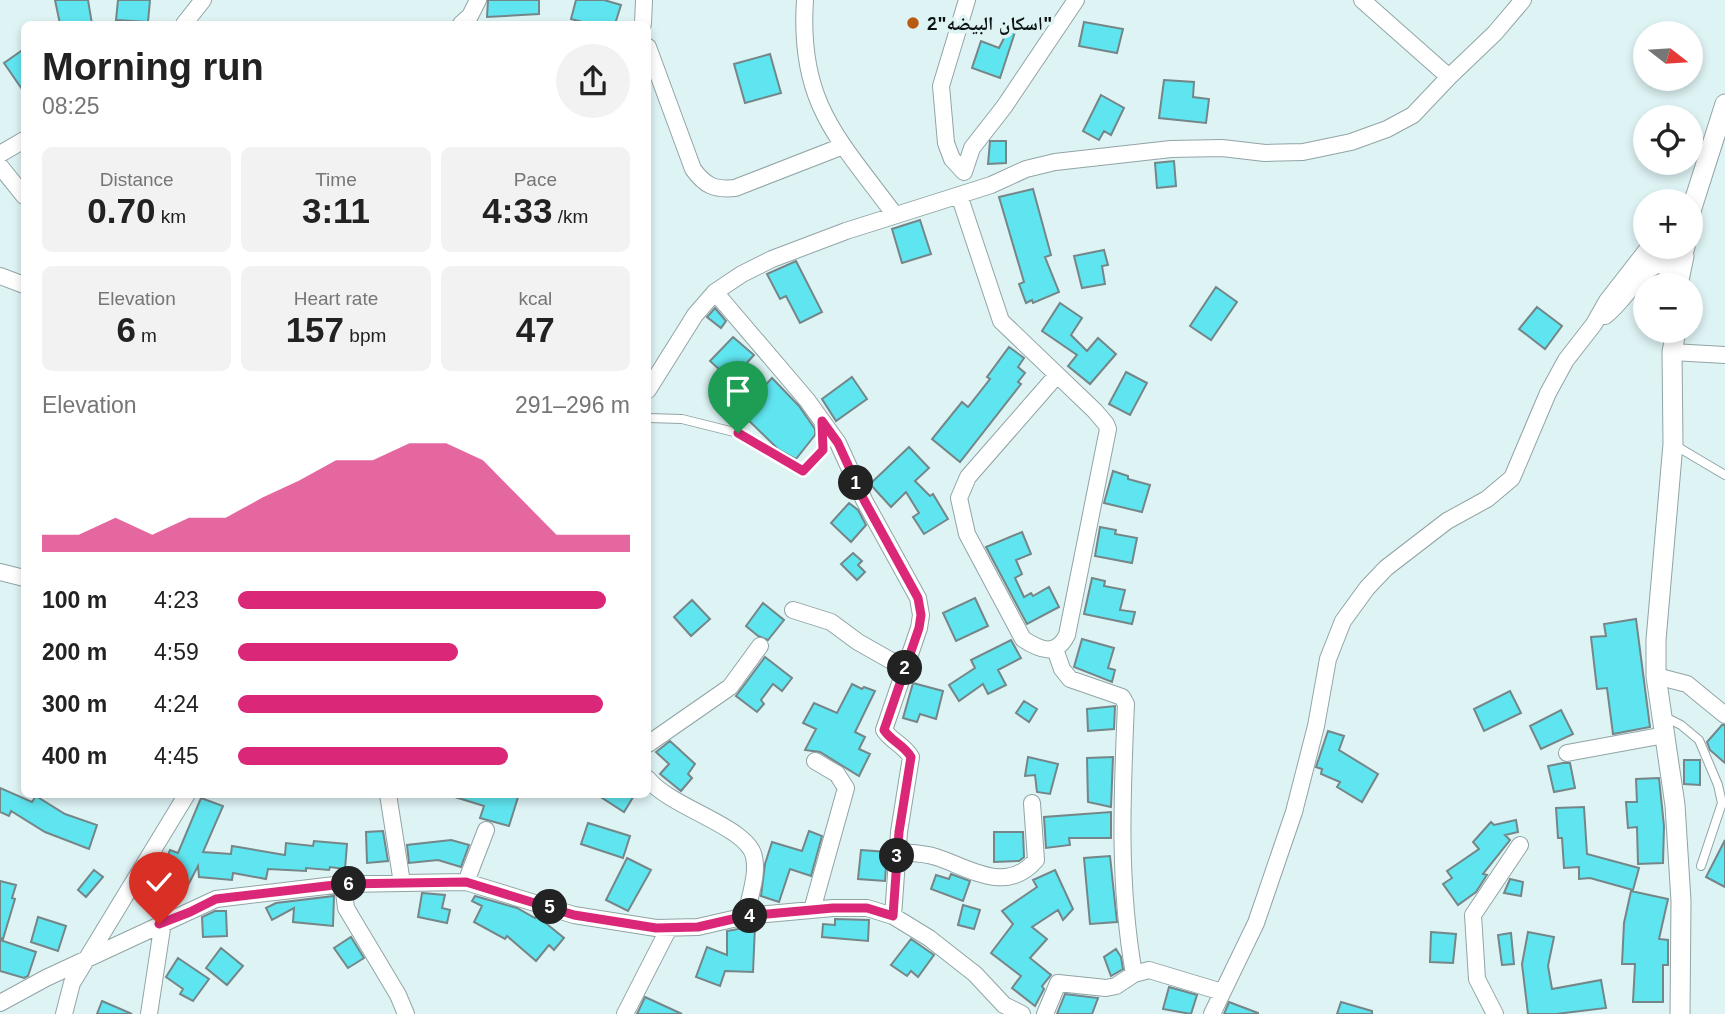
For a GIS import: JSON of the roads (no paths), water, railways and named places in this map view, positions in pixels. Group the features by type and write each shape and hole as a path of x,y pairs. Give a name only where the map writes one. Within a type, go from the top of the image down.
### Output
{"street":[{"path":"186,21 203,0"},
{"path":"464,21 478,0"},
{"path":"643,21 644,0"},
{"path":"804,0 804,56 821,111 842,146 895,215"},
{"path":"967,0 941,86 946,143 952,159 964,172 972,148 1004,107 1076,0"},
{"path":"1362,0 1449,77"},
{"path":"651,385 681,335 715,292 772,259 895,215 991,185 1026,169 1055,162 1189,148 1222,148 1265,153 1303,152 1351,142 1413,116 1495,33 1523,0"},
{"path":"651,55 693,169 710,187 722,190 735,188 842,146"},
{"path":"1699,189 1725,104"},
{"path":"1686,189 1718,134"},
{"path":"0,154 21,142"},
{"path":"0,166 21,193"},
{"path":"959,195 1002,321 1058,375 1095,411 1106,424 1108,435 1067,635 1063,643 1055,649 1043,649 1023,639 967,534 959,498 968,477 1058,375"},
{"path":"1212,1014 1256,923 1294,812 1316,726 1328,659 1343,621 1367,588 1386,568 1447,521 1495,494 1512,478 1548,393 1566,360 1594,324 1616,308 1643,274 1657,262 1676,264 1679,259"},
{"path":"0,276 21,284"},
{"path":"715,292 807,400 838,443 864,500 918,598 921,615 919,628 884,730 906,749 911,757 898,852 893,916"},
{"path":"1670,343 1673,444 1656,640 1656,676 1675,805 1680,888 1679,1014"},
{"path":"1672,352 1674,343"},
{"path":"1672,352 1725,355"},
{"path":"0,572 21,577"},
{"path":"793,610 831,622 858,642 904,668"},
{"path":"651,742 730,687 760,646"},
{"path":"1055,649 1062,669 1070,679 1122,697 1126,704 1121,836 1125,923 1133,974"},
{"path":"1656,676 1688,684 1725,715"},
{"path":"1567,753 1664,725"},
{"path":"812,910 846,788 837,774 815,761"},
{"path":"651,783 678,803 736,832 748,843 754,856 754,876 746,916"},
{"path":"64,1014 72,983 185,798"},
{"path":"389,798 402,883"},
{"path":"898,852 933,856 971,871 1009,878 1036,860 1032,803"},
{"path":"466,882 486,830"},
{"path":"1495,1014 1477,979 1473,915 1520,845"},
{"path":"0,1003 46,978 216,899 343,884 466,882 574,915 616,923 669,928 698,927 746,916 867,908 893,916 929,938 975,974 1004,1005 1022,1014"},
{"path":"343,884 346,908 398,995 405,1014"},
{"path":"149,1014 163,922"},
{"path":"625,1014 669,928"},
{"path":"1045,1014 1058,983 1105,988 1116,986 1133,974 1149,970 1222,992"}],"lane":[{"path":"651,418 682,419 738,433 803,471 823,450 822,421"},
{"path":"1673,444 1725,475"},
{"path":"1664,725 1681,725 1699,740 1718,785 1722,803 1700,866"}],"place":[{"name":"اسكان البيضه\"2\"","path":"913,23"}]}
